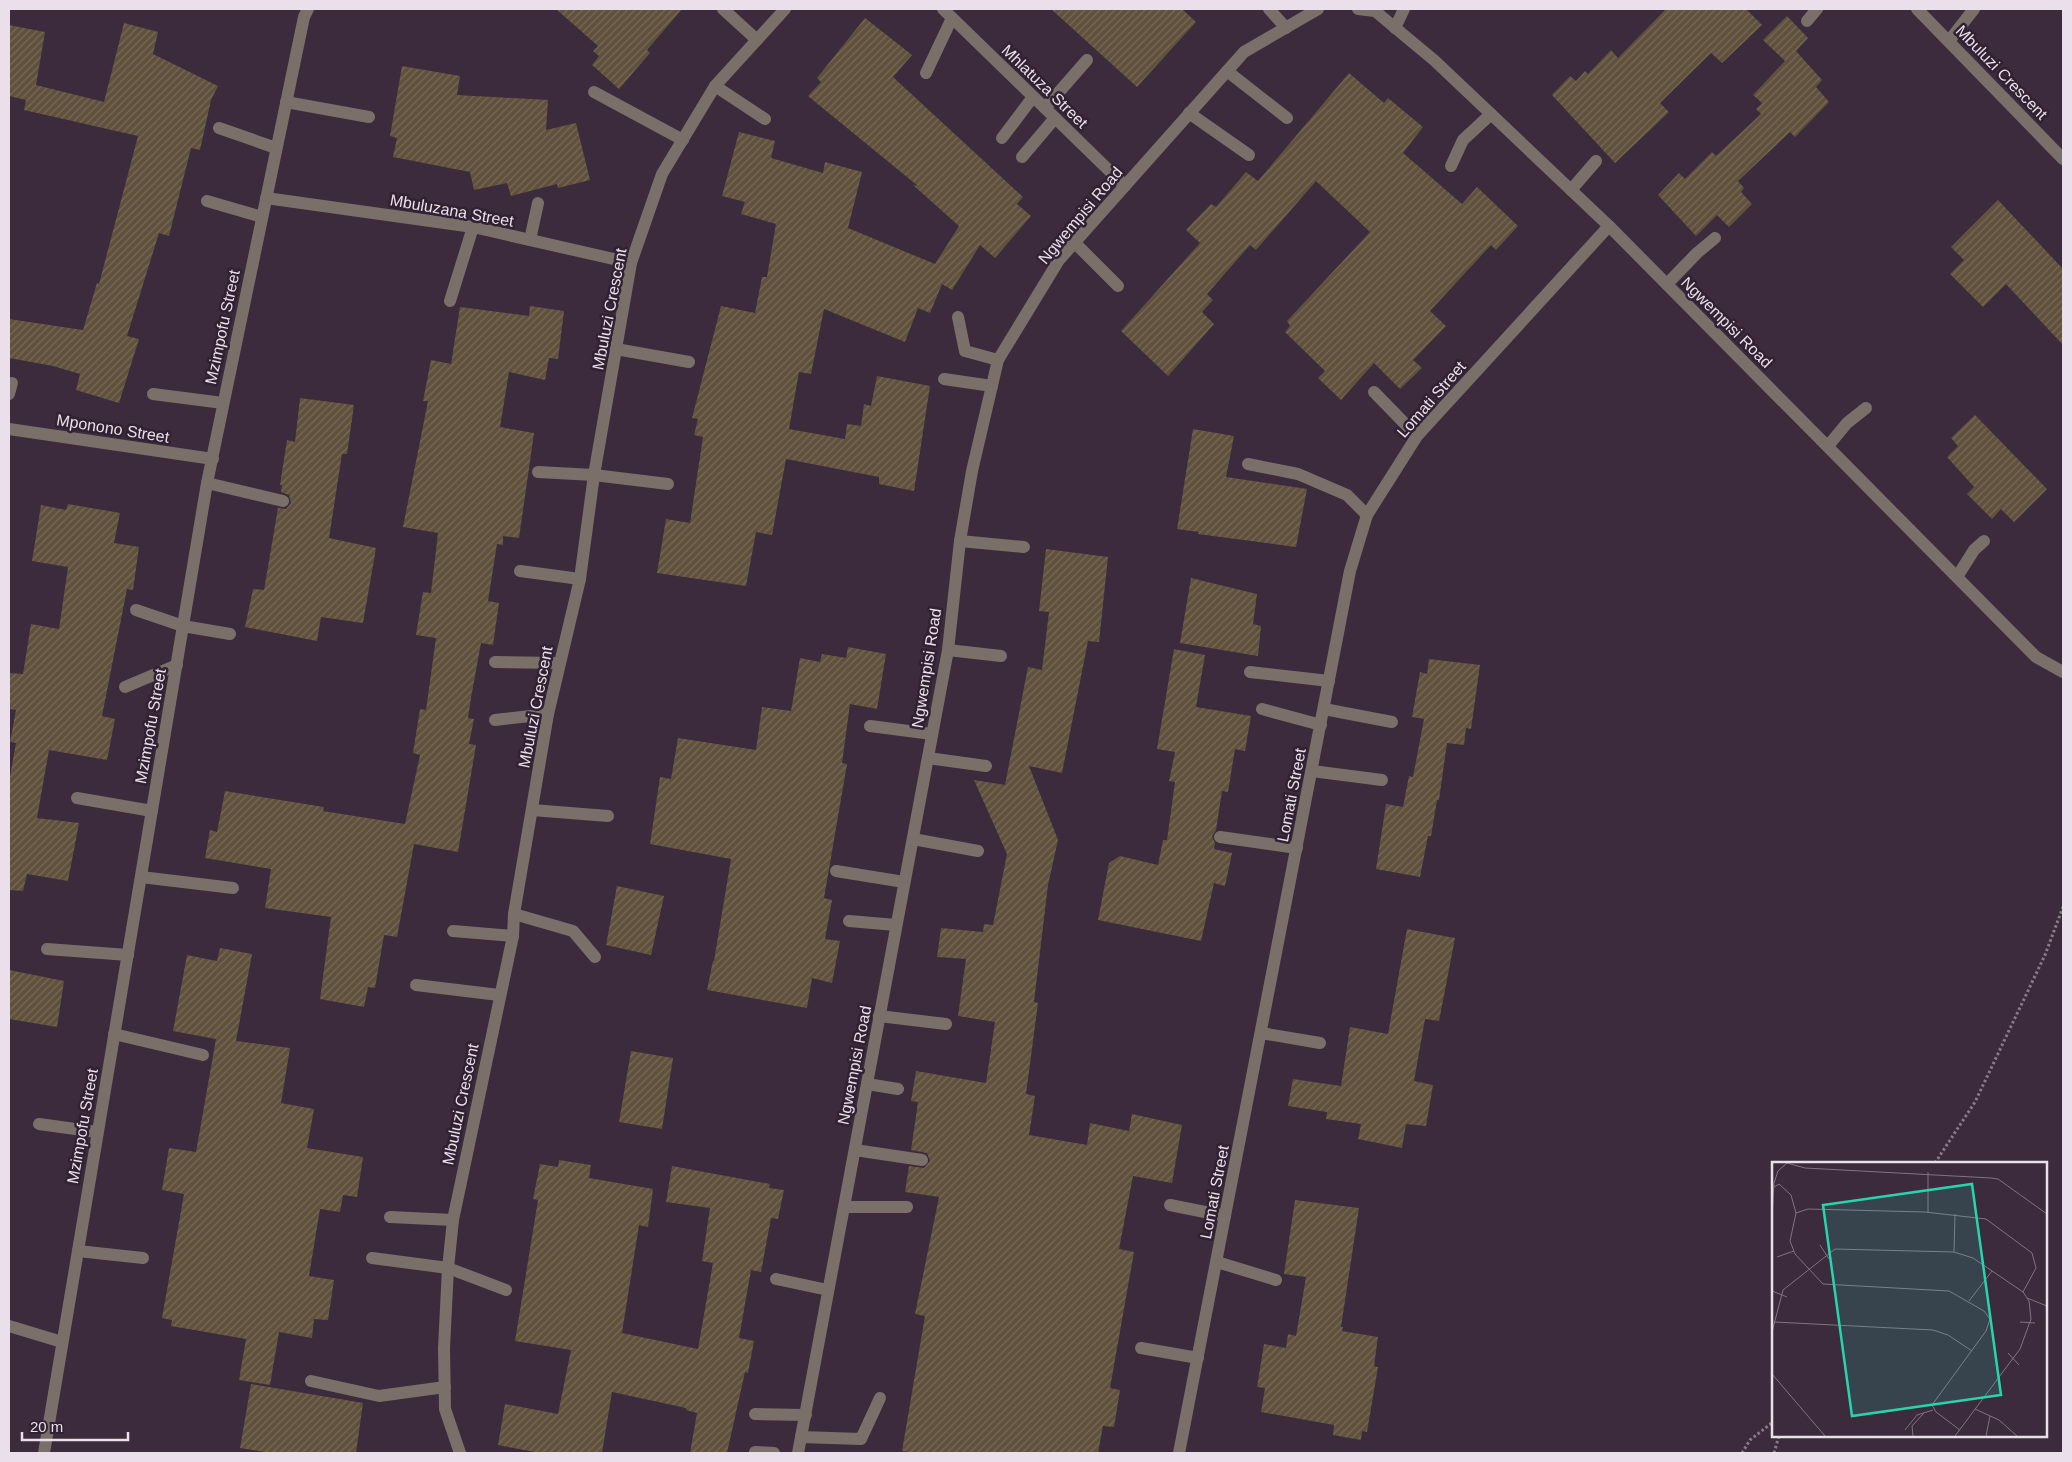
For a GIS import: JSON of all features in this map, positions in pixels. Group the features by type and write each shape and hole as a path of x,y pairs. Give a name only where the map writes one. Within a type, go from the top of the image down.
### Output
{"street":[{"name":"Mzimpofu Street","path":"44,1453 207,483 276,148 304,17 308,9"},
{"path":"723,9 757,40"},
{"name":"Mbuluzi Crescent","path":"460,1453 445,1409 444,1348 448,1268 453,1220 513,936 514,914 548,714 580,579 594,475 631,263 662,174 716,86 785,9"},
{"path":"1269,9 1286,28"},
{"name":"Ngwempisi Road","path":"798,1453 948,650 960,541 972,471 998,360 1059,260 1244,52 1318,9"},
{"name":"Ngwempisi Road","path":"1358,9 1375,11 1434,61 1491,114 1609,226 2036,657 2063,672"},
{"path":"1396,28 1404,9"},
{"path":"1807,20 1817,9"},
{"name":"Mbuluzi Crescent","path":"1917,9 2063,159"},
{"path":"1949,41 1974,9"},
{"path":"926,73 948,13"},
{"name":"Mhlatuza Street","path":"948,13 1125,186"},
{"path":"1045,108 1087,60"},
{"path":"1227,71 1287,118"},
{"path":"716,86 765,119"},
{"path":"594,92 683,140"},
{"path":"1002,138 1033,97"},
{"path":"286,102 368,118"},
{"path":"1189,113 1249,155"},
{"path":"1451,166 1463,140 1491,114"},
{"path":"1022,157 1055,118"},
{"path":"219,128 276,148"},
{"path":"1571,190 1596,162"},
{"name":"Mbuluzana Street","path":"266,198 473,227 631,263"},
{"path":"207,201 262,216"},
{"path":"530,240 538,203"},
{"name":"Lomati Street","path":"1179,1453 1350,571 1367,515 1417,436 1609,226"},
{"path":"450,301 473,227"},
{"path":"1667,284 1697,252 1715,238"},
{"path":"1075,243 1118,286"},
{"path":"958,317 965,351 998,360"},
{"path":"616,349 689,362"},
{"path":"944,379 992,386"},
{"path":"1374,392 1417,436"},
{"path":"153,394 223,403"},
{"path":"1828,446 1847,423 1866,408"},
{"name":"Mponono Street","path":"9,428 213,459"},
{"path":"1248,464 1298,474 1347,496 1367,515"},
{"path":"538,472 594,475 668,484"},
{"path":"207,483 283,501"},
{"path":"960,541 1024,548"},
{"path":"1957,578 1974,550 1984,542"},
{"path":"520,571 580,579"},
{"path":"136,610 183,626 230,634"},
{"path":"948,650 1001,656"},
{"path":"495,662 559,663"},
{"path":"125,687 177,665"},
{"path":"1250,672 1329,681"},
{"path":"1262,709 1321,725"},
{"path":"1324,710 1392,722"},
{"path":"495,720 548,714"},
{"path":"870,726 932,734"},
{"path":"928,758 986,766"},
{"path":"1312,771 1382,780"},
{"path":"77,798 152,811"},
{"path":"532,810 608,816"},
{"path":"1220,837 1297,848"},
{"path":"913,840 978,851"},
{"path":"836,871 904,882"},
{"path":"141,877 233,888"},
{"path":"514,914 573,931 595,957"},
{"path":"849,921 896,925"},
{"path":"453,931 513,936"},
{"path":"47,949 128,955"},
{"path":"416,985 499,996"},
{"path":"879,1016 946,1024"},
{"path":"1261,1033 1320,1042"},
{"path":"114,1034 203,1056"},
{"path":"867,1084 898,1089"},
{"path":"39,1124 97,1132"},
{"path":"855,1150 922,1160"},
{"path":"1170,1205 1226,1216"},
{"path":"844,1207 907,1207"},
{"path":"390,1217 453,1220"},
{"path":"78,1251 142,1258"},
{"path":"372,1258 448,1268 506,1290"},
{"path":"1217,1262 1276,1280"},
{"path":"776,1278 828,1290"},
{"path":"9,1326 62,1342"},
{"path":"1141,1348 1198,1358"},
{"path":"311,1381 379,1396 445,1388"},
{"path":"801,1437 861,1440 880,1398"},
{"path":"755,1414 806,1414"},
{"path":"756,1452 774,1453"}],"path":[{"path":"1936,1162 1975,1102 2045,955 2063,907"},
{"path":"1742,1453 1750,1440 1772,1423"},
{"path":"1774,1453 1779,1437"}],"building":[{"path":"556,9 682,9 647,50 650,53 619,89 592,65 599,56 593,51 598,46"},
{"path":"1051,9 1182,9 1196,22 1137,87"},
{"path":"1666,9 1746,9 1762,25 1722,63 1711,53 1660,103 1669,112 1615,163 1552,95 1570,76 1576,81 1585,71 1588,74 1611,50 1618,58"},
{"path":"1787,16 1808,38 1796,51 1822,80 1816,87 1829,102 1795,137 1790,132 1738,181 1744,188 1741,192 1752,204 1729,227 1717,215 1696,236 1658,195 1679,173 1685,179 1712,152 1716,156 1761,114 1756,109 1762,103 1753,95 1785,61 1763,40"},
{"path":"865,18 912,55 893,77 1023,197 1017,204 1031,216 995,258 980,245 952,290 942,284 930,313 918,308 905,342 824,309 811,374 799,372 789,429 845,439 847,424 861,426 864,404 871,406 877,376 930,386 914,491 879,484 879,477 786,459 772,535 756,532 746,586 657,573 666,519 690,523 703,437 694,435 698,419 692,418 721,306 755,313 762,277 767,277 776,224 741,214 745,202 722,196 739,132 775,141 771,158 823,173 825,162 862,172 848,228 935,264 959,226 913,185 918,186 808,96 821,82 817,78"},
{"path":"124,23 158,32 153,54 218,86 211,100 200,150 191,148 169,236 159,233 127,336 139,339 119,403 76,390 80,374 53,366 9,358 9,319 83,330 97,283 99,284 138,136 24,110 26,100 9,96 9,25 45,32 36,85 104,102"},
{"path":"402,66 460,76 457,95 548,100 546,130 576,123 590,180 558,188 557,184 511,196 507,183 474,190 470,172 393,157 397,138 390,136"},
{"path":"1349,73 1384,103 1388,98 1423,127 1403,153 1462,204 1477,187 1518,226 1496,250 1491,245 1430,311 1446,326 1413,360 1422,368 1400,389 1374,363 1341,400 1318,378 1325,371 1285,332 1290,326 1287,321 1370,232 1316,181 1256,250 1250,245 1207,294 1213,300 1202,312 1214,324 1168,376 1121,331 1200,243 1186,230 1211,204 1216,207 1246,172 1258,181"},
{"path":"1998,200 2063,269 2063,345 2006,284 1983,307 1950,274 1964,260 1951,247"},
{"path":"530,306 564,311 558,359 549,358 545,380 509,372 500,427 534,433 519,538 503,536 503,545 497,544 488,601 499,603 493,645 481,643 471,698 468,718 474,719 469,744 476,745 458,852 414,844 397,937 384,935 375,988 368,987 364,1007 320,999 331,917 265,908 271,869 205,858 210,830 217,832 225,791 324,807 323,811 405,824 420,755 413,753 420,709 426,710 436,638 416,635 423,592 431,593 438,533 403,527 428,401 423,401 431,360 451,364 460,307 529,316"},
{"path":"300,398 354,405 347,454 342,454 329,538 376,548 363,623 321,617 317,641 245,627 253,589 264,590 278,508 286,509 291,503 289,495 281,492 282,485 280,485 287,440 295,442"},
{"path":"1975,415 2047,489 2014,522 2001,509 1992,519 1967,494 1974,487 1947,457 1958,446 1951,438"},
{"path":"1193,429 1234,436 1226,477 1307,489 1296,547 1198,534 1199,532 1177,529"},
{"path":"68,504 120,513 114,543 139,547 133,590 127,589 102,716 115,719 107,760 49,750 37,818 79,823 68,881 27,874 23,891 9,890 9,782 16,743 10,742 16,710 9,709 9,673 23,674 31,624 59,629 68,567 32,561 41,505 66,510"},
{"path":"1046,549 1108,557 1099,642 1088,641 1062,773 1029,766 1058,840 1048,885 1034,1002 1038,1003 1026,1094 1035,1096 1029,1135 1087,1145 1090,1123 1129,1131 1132,1114 1182,1125 1172,1183 1133,1176 1119,1249 1134,1252 1110,1388 1120,1390 1114,1427 1103,1426 1098,1453 917,1453 902,1451 925,1316 915,1314 939,1197 905,1192 909,1166 924,1168 930,1161 927,1153 911,1150 918,1102 911,1101 916,1071 986,1083 995,1022 958,1016 966,959 937,957 941,928 983,932 984,924 993,925 1007,854 974,780 1005,785 1028,667 1042,670 1049,612 1039,611"},
{"path":"1191,578 1257,594 1253,624 1261,626 1258,656 1180,643"},
{"path":"848,647 886,654 877,709 850,704 842,763 847,764 824,898 832,900 825,939 840,941 832,983 812,978 807,1008 707,990 714,961 731,859 650,844 660,777 671,779 678,738 756,750 762,707 791,711 800,658 820,662 822,654 846,658"},
{"path":"1174,649 1205,655 1196,707 1251,716 1245,751 1235,749 1228,792 1222,791 1216,830 1212,836 1215,843 1214,849 1232,853 1225,886 1214,883 1201,941 1098,920 1109,863 1120,856 1158,865 1163,840 1167,840 1175,782 1169,781 1175,752 1157,749"},
{"path":"1429,659 1480,665 1471,729 1466,728 1464,745 1447,743 1439,800 1437,800 1431,836 1428,836 1420,877 1376,869 1386,804 1403,807 1409,776 1413,777 1424,719 1412,717 1420,672 1427,674"},
{"path":"617,886 664,896 651,955 606,945"},
{"path":"1407,929 1455,938 1439,1021 1425,1019 1414,1081 1433,1085 1426,1126 1406,1124 1402,1148 1358,1139 1361,1124 1326,1119 1327,1112 1288,1106 1293,1079 1341,1086 1350,1027 1388,1034"},
{"path":"220,948 252,954 236,1041 290,1048 281,1103 314,1109 307,1148 363,1157 357,1197 343,1195 340,1212 320,1209 309,1276 334,1280 328,1320 314,1319 312,1338 279,1332 270,1385 239,1380 246,1339 171,1326 172,1320 162,1318 184,1194 162,1190 169,1148 196,1152 216,1039 173,1031 187,955 217,961"},
{"path":"9,970 64,981 57,1027 9,1019"},
{"path":"631,1051 673,1058 662,1129 619,1122"},
{"path":"559,1160 591,1165 589,1178 653,1189 648,1227 639,1225 622,1333 698,1349 713,1263 702,1261 710,1208 666,1202 672,1166 770,1184 769,1188 784,1190 778,1219 771,1218 761,1272 751,1270 739,1338 754,1341 748,1373 745,1372 727,1453 690,1453 697,1413 686,1410 686,1408 612,1392 602,1453 540,1453 498,1445 505,1404 558,1414 571,1350 515,1341 538,1200 533,1199 540,1164 558,1167"},
{"path":"1295,1200 1359,1208 1341,1327 1343,1327 1342,1331 1378,1337 1374,1366 1378,1367 1367,1432 1362,1431 1361,1440 1333,1435 1334,1425 1261,1412 1265,1388 1257,1387 1264,1344 1286,1348 1288,1334 1296,1336 1306,1277 1284,1274"},
{"path":"251,1384 363,1403 356,1453 271,1453 240,1448"}]}
